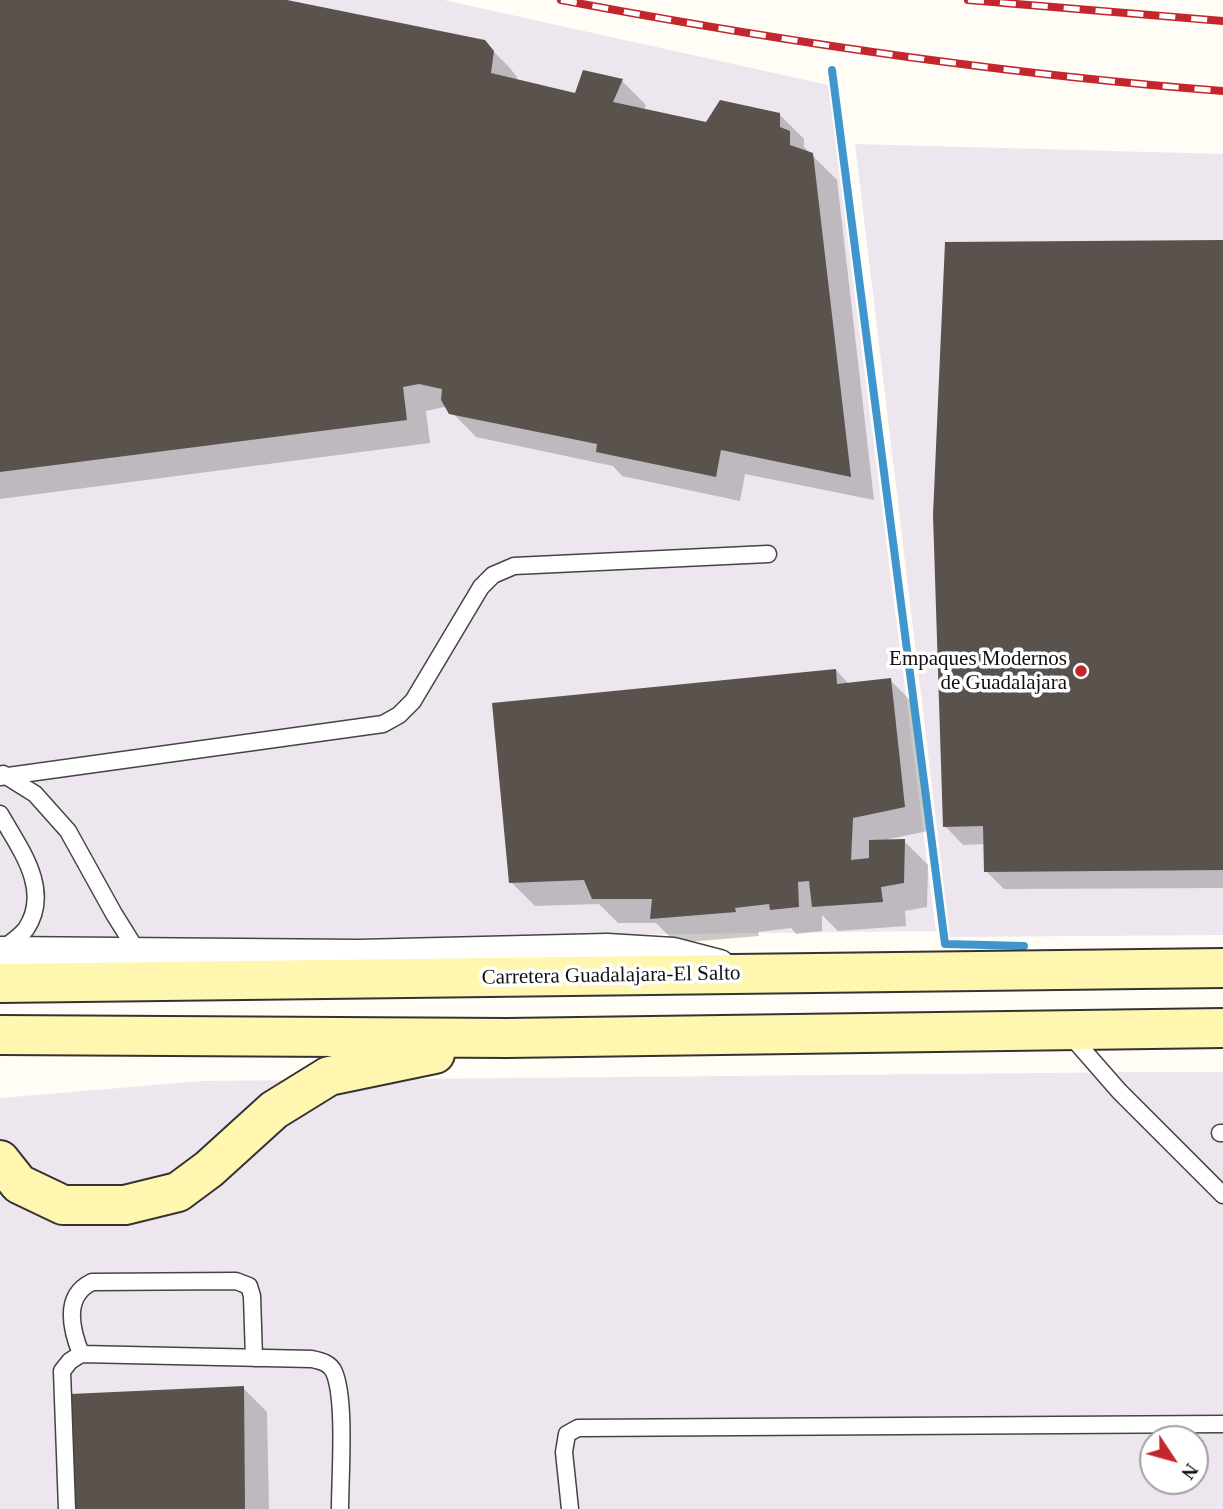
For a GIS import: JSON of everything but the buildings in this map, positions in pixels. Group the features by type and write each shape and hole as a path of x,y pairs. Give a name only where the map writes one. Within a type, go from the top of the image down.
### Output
{"main road":[{"name":"Carretera Guadalajara-El Salto","path":"0,983 1223,968"},
{"path":"0,1026 26,1014 152,1001 241,980"},
{"path":"0,1035 508,1038 1223,1027"},
{"path":"0,1160 19,1184 63,1205 125,1205 178,1192 209,1169 274,1110 329,1076 508,1038"}],"street":[{"path":"0,952 358,956 607,950 673,954 751,974"}],"lane":[{"path":"2,775 383,724 399,715 413,701 481,587 493,575 514,566 768,554"},
{"path":"2,775 35,794 68,831 139,954"},
{"path":"0,814 29,864 37,892 34,912 25,931 0,952"},
{"path":"1066,1030 1119,1091 1223,1195"},
{"path":"81,1354 74,1336 72,1306 81,1287 92,1282 236,1281 249,1286 252,1296 254,1358"},
{"path":"67,1509 62,1371 70,1361 81,1354 324,1361 334,1370 340,1398 340,1509"},
{"path":"570,1509 564,1452 567,1434 578,1428 1223,1424"}],"shaded area":[{"path":"0,0 444,0 828,85 936,931 0,942"},
{"name":"Empaques Modernos de Guadalajara","path":"855,144 1223,154 1223,935 950,937"},
{"path":"1223,1072 1223,1509 0,1509 0,1098 203,1081"}],"waterway":[{"path":"832,70 945,944 1024,946"}],"railway":[{"path":"561,0 725,29 974,66 1223,91"},
{"path":"968,0 1223,21"}],"place":[{"name":"Empaques Modernos de Guadalajara","path":"1081,671"}]}
